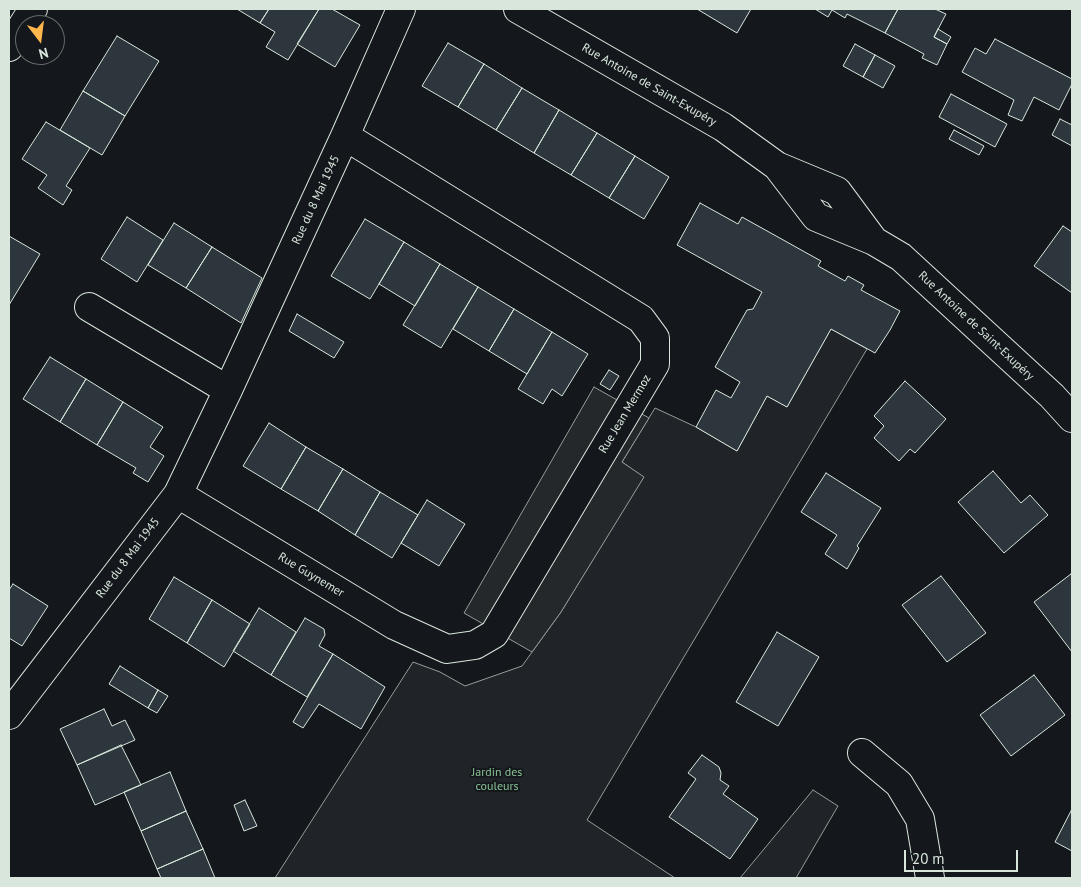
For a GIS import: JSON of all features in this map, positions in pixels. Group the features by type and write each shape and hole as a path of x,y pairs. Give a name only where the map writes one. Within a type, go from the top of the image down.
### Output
{"street":[{"path":"9,48 32,9"},
{"name":"Rue du 8 Mai 1945","path":"9,715 178,494 345,136 401,9"},
{"name":"Rue Antoine de Saint-Exupéry","path":"518,9 723,128 777,166 837,191 874,241 901,257 1052,396 1072,418"},
{"name":"Rue Jean Mermoz","path":"345,136 641,319 654,338 654,364 494,634 475,645 447,649"},
{"path":"89,307 228,390"},
{"name":"Rue Guynemer","path":"178,494 394,625 447,649"},
{"path":"862,754 899,784 920,819 930,878"}],"green space":[{"name":"Jardin des couleurs","path":"831,329 867,349 587,820 675,878 275,878 413,662 440,672 465,686 522,666 561,612 643,477 622,462 655,408 696,427 737,451 767,396 787,407"},
{"path":"813,790 838,806 796,878 740,878"}],"shaded area":[{"path":"594,387 649,418 622,462 644,477 561,612 532,652 464,613"}],"building":[{"path":"237,9 269,9 260,23"},
{"path":"269,9 319,9 288,60 266,47 275,32 260,23"},
{"path":"319,9 332,9 360,25 335,67 297,44"},
{"path":"697,9 751,9 737,33"},
{"path":"815,9 898,9 885,33 847,14 845,18 832,10 828,17"},
{"path":"898,9 935,9 946,14 934,37 947,44 937,65 922,58 924,54 885,33"},
{"path":"938,29 951,37 947,44 934,37"},
{"path":"117,36 159,61 125,116 83,91"},
{"path":"995,39 1072,79 1072,84 1059,110 1034,97 1022,121 1008,115 1014,100 962,72 975,48 986,54"},
{"path":"448,43 484,64 458,107 422,86"},
{"path":"855,44 875,55 863,77 843,66"},
{"path":"875,55 895,66 883,88 863,77"},
{"path":"484,64 522,88 496,130 458,107"},
{"path":"522,88 559,110 534,153 496,130"},
{"path":"83,91 125,116 102,155 60,130"},
{"path":"951,94 1007,124 995,147 939,117"},
{"path":"559,110 597,133 571,175 534,153"},
{"path":"1060,119 1072,125 1072,146 1052,135"},
{"path":"46,122 90,148 66,186 72,190 63,205 38,188 47,175 22,159"},
{"path":"954,130 984,146 979,155 949,139"},
{"path":"597,133 635,156 609,198 571,175"},
{"path":"635,156 669,177 644,219 609,198"},
{"path":"700,203 738,224 742,217 821,261 818,266 845,281 848,276 864,285 861,290 900,311 875,353 831,329 787,407 767,396 737,451 696,427 716,390 731,398 740,382 715,367 747,310 753,309 762,292 677,245"},
{"path":"127,217 163,240 137,282 101,259"},
{"path":"365,219 404,242 370,299 331,276"},
{"path":"174,223 212,247 186,288 148,265"},
{"path":"1063,226 1072,232 1072,293 1034,266"},
{"path":"9,236 40,254 9,305"},
{"path":"404,242 440,264 415,306 379,284"},
{"path":"212,247 262,278 241,323 186,288"},
{"path":"440,264 478,287 441,348 403,325"},
{"path":"478,287 514,309 489,351 453,329"},
{"path":"514,309 552,332 527,374 489,351"},
{"path":"297,314 344,342 334,358 289,331"},
{"path":"552,332 588,354 562,396 552,389 543,404 518,389"},
{"path":"50,357 86,379 60,422 23,399"},
{"path":"609,370 619,376 610,390 600,384"},
{"path":"86,379 123,402 97,445 60,422"},
{"path":"905,381 946,419 915,453 910,449 899,461 874,438 884,426 874,416"},
{"path":"123,402 163,427 150,447 164,456 148,482 133,473 136,468 97,445"},
{"path":"269,423 306,447 281,489 243,466"},
{"path":"306,447 343,469 318,511 281,489"},
{"path":"343,469 380,492 355,535 318,511"},
{"path":"993,471 1021,503 1030,495 1048,515 1004,553 958,502"},
{"path":"826,473 881,508 857,546 859,548 847,569 825,554 837,535 801,512"},
{"path":"380,492 418,515 392,558 355,535"},
{"path":"427,500 465,524 439,566 401,543"},
{"path":"1071,574 1072,576 1072,652 1034,602"},
{"path":"941,576 986,633 947,662 902,605"},
{"path":"174,577 212,600 187,643 149,619"},
{"path":"13,584 48,606 22,646 9,638 9,590"},
{"path":"212,600 250,624 224,667 187,643"},
{"path":"259,608 296,632 271,675 233,651"},
{"path":"305,618 324,629 325,635 319,646 333,654 307,697 271,675"},
{"path":"777,632 819,657 778,726 736,702"},
{"path":"333,654 385,687 361,729 319,704 303,728 293,722"},
{"path":"120,666 158,690 148,708 109,684"},
{"path":"1034,675 1065,715 1011,756 980,715"},
{"path":"158,690 168,696 157,713 148,708"},
{"path":"104,709 112,726 125,720 135,740 77,765 60,729"},
{"path":"121,745 141,785 95,805 77,765"},
{"path":"702,755 719,767 721,773 720,780 729,786 723,794 758,819 730,859 669,817 696,779 688,773"},
{"path":"170,772 186,811 141,831 124,792"},
{"path":"245,800 257,826 244,831 234,805"},
{"path":"1072,809 1072,851 1055,842"},
{"path":"186,811 203,849 157,869 141,831"},
{"path":"203,849 215,878 161,878 157,869"}]}
